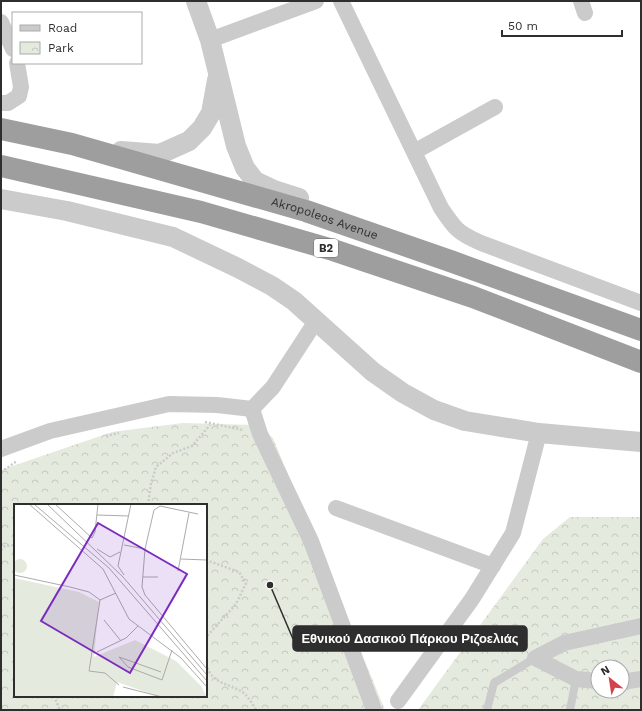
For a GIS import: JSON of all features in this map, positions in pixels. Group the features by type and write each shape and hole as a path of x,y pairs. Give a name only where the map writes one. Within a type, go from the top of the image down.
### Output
{"highway":[{"name":"Akropoleos Avenue","path":"1,129 72,144 306,211 641,330"},
{"name":"B2","path":"1,166 201,212 333,250 473,297 641,362"}],"street":[{"path":"196,1 210,40 236,146 245,168 255,181 274,190 341,214 388,239"},
{"path":"210,40 316,1"},
{"path":"342,1 441,208 453,226 463,235 641,303"},
{"path":"1,22 12,47"},
{"path":"1,103 8,103 19,96 21,87 17,64"},
{"path":"72,144 141,154 160,154 175,149 189,141 202,128 211,113 218,75"},
{"path":"414,152 495,107"},
{"path":"1,199 67,211 173,237 238,268 272,286 294,301 373,372 403,394 434,410 465,421 539,433 641,442"},
{"path":"252,409 273,387 316,321"},
{"path":"1,449 50,431 168,404 217,405 252,409"},
{"path":"252,409 260,434 311,541 374,710"},
{"path":"398,701 493,566 513,533 539,433"},
{"path":"336,508 493,566"},
{"path":"535,658 564,643 641,626"},
{"path":"535,658 576,679 590,680"},
{"path":"630,681 641,679"}],"lane":[{"path":"487,710 494,683 535,658"},
{"path":"570,710 576,679"}],"path":[{"path":"202,421 260,434"},
{"path":"148,504 151,483 156,467 172,453 192,446 210,425"},
{"path":"103,436 126,431"},
{"path":"1,472 19,460"},
{"path":"1,550 5,546 14,545"},
{"path":"207,560 239,572 246,583 236,604 208,635 207,638"},
{"path":"207,668 208,672 225,685 245,694 256,710"},
{"path":"54,697 60,710"}],"green space":[{"path":"183,423 254,425 260,427 273,438 385,710 1,710 1,470 112,432"},
{"path":"570,517 641,517 641,710 418,710 543,539"}],"place":[{"name":"Εθνικού Δασικού Πάρκου Ριζοελιάς","path":"270,585"}]}
